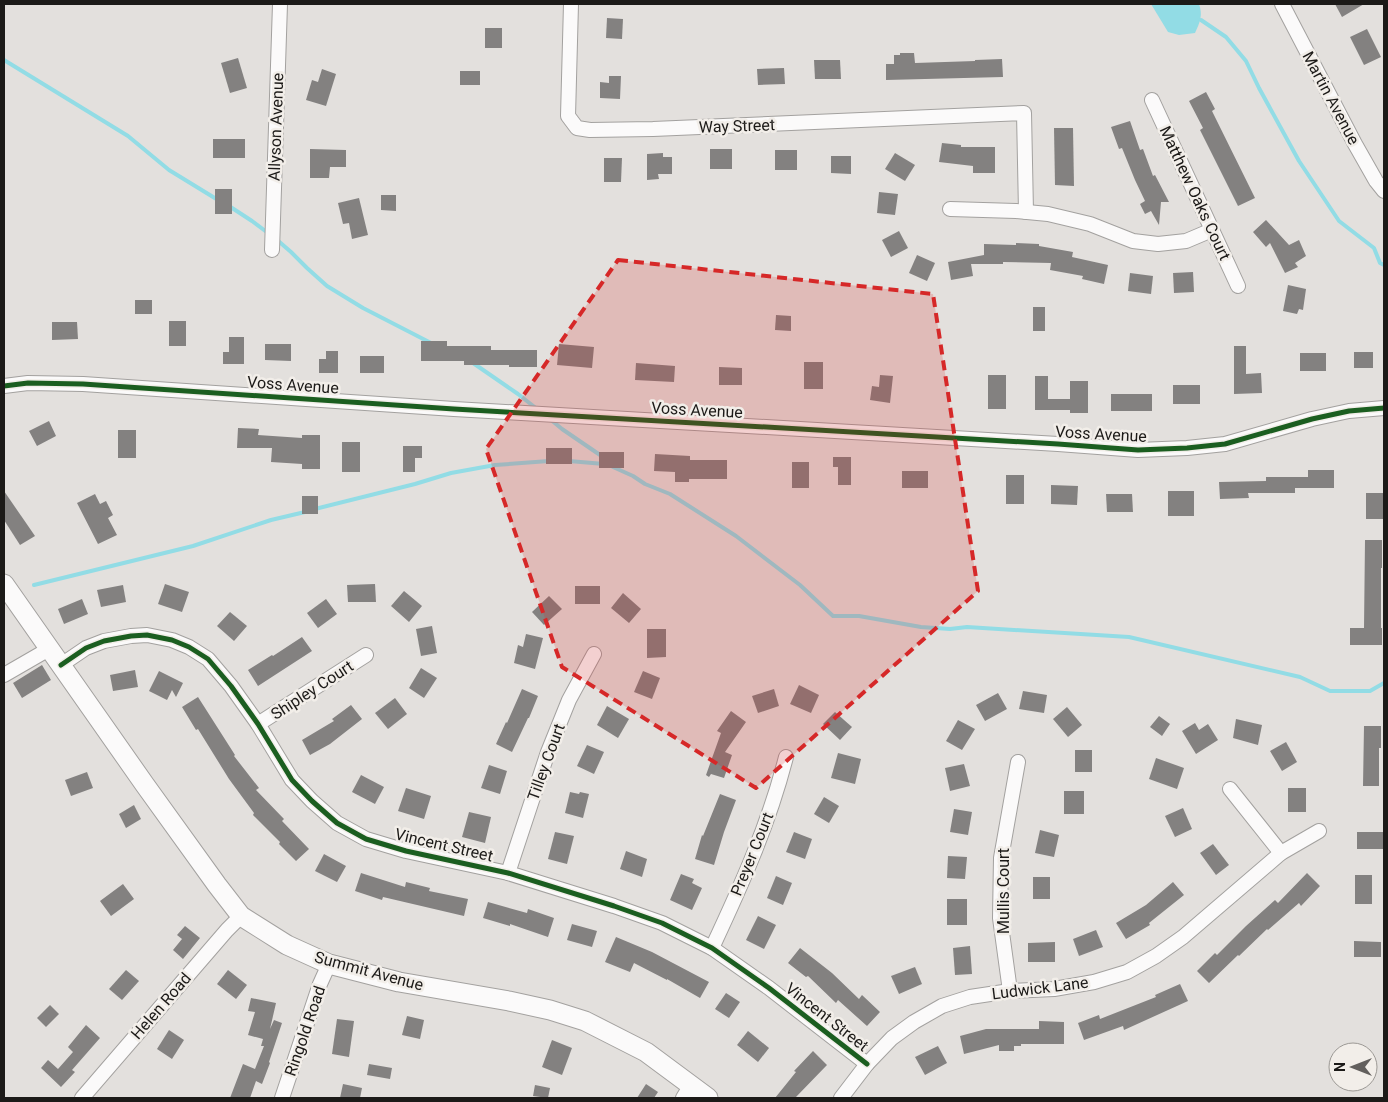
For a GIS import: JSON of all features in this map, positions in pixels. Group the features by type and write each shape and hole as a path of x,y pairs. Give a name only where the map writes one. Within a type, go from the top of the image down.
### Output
{"main road":[{"name":"Summit Avenue","path":"4,584 150,792 241,916 287,945 329,964 399,982 550,1010 585,1021 646,1052 687,1092 708,1098"}],"street":[{"name":"Allyson Avenue","path":"272,250 280,4"},
{"name":"Way Street","path":"571,4 568,116 577,128 590,130 653,129 1024,113 1026,212"},
{"name":"Martin Avenue","path":"1282,4 1355,144 1376,181 1384,191"},
{"name":"Matthew Oaks Court","path":"1152,100 1238,286"},
{"path":"950,209 1048,214 1090,224 1133,241 1158,244 1186,241 1212,230"},
{"name":"Voss Avenue","path":"4,386 28,383 83,384 1138,450 1225,444 1312,419 1349,411 1384,408"},
{"name":"Vincent Street","path":"61,665 86,648 104,641 131,636 146,635 172,640 189,647 208,659 231,686 258,724 292,780 337,823 366,839 406,851 508,873 662,923 712,948 769,988 867,1064"},
{"path":"4,675 49,649"},
{"name":"Tilley Court","path":"508,873 548,752 569,700 594,654"},
{"name":"Shipley Court","path":"258,724 366,655"},
{"name":"Preyer Court","path":"712,948 750,865 778,790 786,757"},
{"name":"Mullis Court","path":"1010,991 1000,918 1001,858 1018,762"},
{"path":"1230,789 1281,853"},
{"name":"Ludwick Lane","path":"841,1098 867,1064 892,1038 914,1022 942,1006 970,998 1010,991 1054,989 1094,982 1127,972 1156,956 1183,937 1281,853 1319,831"},
{"name":"Helen Road","path":"82,1098 241,916"},
{"name":"Ringold Road","path":"282,1098 320,984 329,964"}],"highlighted area":[{"path":"618,260 933,294 978,591 756,788 562,667 486,449"}],"water":[{"path":"1151,4 1199,4 1201,12 1195,33 1179,35 1168,32"}],"building":[{"path":"1335,4 1364,4 1342,17"},
{"path":"607,18 623,19 622,39 606,38"},
{"path":"485,28 502,28 502,48 485,48"},
{"path":"1367,29 1381,57 1364,65 1350,37"},
{"path":"900,53 914,53 915,63 1002,59 1003,77 886,80 886,64 894,64 894,55 900,55"},
{"path":"238,58 247,88 230,93 221,63"},
{"path":"814,60 840,60 841,79 815,79"},
{"path":"784,68 785,84 758,85 757,69"},
{"path":"322,69 336,74 326,106 306,100 312,80 318,82"},
{"path":"460,71 480,71 480,85 460,85"},
{"path":"609,76 621,76 620,99 600,98 600,82 609,83"},
{"path":"1206,92 1215,109 1212,111 1255,198 1238,206 1200,130 1203,128 1189,101"},
{"path":"1130,121 1140,150 1143,149 1153,176 1155,175 1169,202 1161,202 1159,225 1151,211 1145,214 1140,204 1145,201 1122,148 1119,149 1111,127"},
{"path":"1054,128 1073,128 1074,186 1055,185"},
{"path":"213,139 245,139 245,158 213,158"},
{"path":"942,143 961,145 961,147 995,147 995,173 973,173 973,166 939,162"},
{"path":"310,149 346,150 346,167 330,167 329,178 310,178"},
{"path":"710,149 732,149 732,169 710,169"},
{"path":"775,150 797,150 797,170 775,170"},
{"path":"663,153 663,157 672,157 672,174 658,174 659,179 647,180 647,154"},
{"path":"895,153 915,165 905,181 885,169"},
{"path":"831,156 851,156 851,174 831,173"},
{"path":"604,158 622,158 621,182 604,182"},
{"path":"215,189 232,189 232,214 215,214"},
{"path":"879,192 898,194 895,215 877,213"},
{"path":"381,195 396,195 396,211 381,210"},
{"path":"359,198 368,235 352,239 349,223 343,224 338,203"},
{"path":"1266,220 1289,245 1299,240 1306,256 1295,263 1298,267 1285,273 1270,243 1266,247 1253,232"},
{"path":"899,231 908,248 891,257 882,240"},
{"path":"1016,243 1039,244 1039,246 1073,252 1072,257 1108,265 1104,284 1082,279 1083,276 1050,270 1051,263 1003,262 1003,264 971,264 973,276 951,280 948,262 984,255 984,244 1016,245"},
{"path":"917,255 935,263 927,281 909,273"},
{"path":"1193,272 1194,292 1174,293 1173,273"},
{"path":"1130,273 1153,276 1151,294 1128,291"},
{"path":"1288,285 1306,289 1303,310 1299,309 1297,314 1283,311"},
{"path":"135,300 152,300 152,314 135,314"},
{"path":"1033,307 1045,307 1045,331 1033,331"},
{"path":"776,315 791,316 791,331 775,330"},
{"path":"169,321 186,321 186,346 169,346"},
{"path":"52,322 77,322 78,339 52,340"},
{"path":"229,337 244,337 244,364 223,364 223,352 229,352"},
{"path":"421,341 447,341 447,346 491,346 491,350 537,350 537,367 464,365 464,361 421,361"},
{"path":"265,344 291,344 291,361 265,360"},
{"path":"559,344 594,347 592,368 557,365"},
{"path":"1234,346 1246,346 1246,374 1261,373 1262,393 1234,394"},
{"path":"326,351 338,351 338,373 319,373 319,359 326,359"},
{"path":"1354,352 1373,352 1373,368 1354,368"},
{"path":"1300,353 1326,353 1326,371 1300,371"},
{"path":"360,356 384,356 384,373 360,373"},
{"path":"804,362 823,362 823,389 804,389"},
{"path":"636,363 675,366 674,382 635,380"},
{"path":"719,367 742,368 742,385 719,385"},
{"path":"880,375 893,376 890,403 870,400 872,386 879,387"},
{"path":"988,375 1006,375 1006,409 988,409"},
{"path":"1035,376 1048,376 1048,399 1070,399 1070,381 1088,381 1088,413 1070,413 1070,410 1035,410"},
{"path":"1173,385 1200,385 1200,404 1173,404"},
{"path":"1111,394 1152,394 1152,411 1111,411"},
{"path":"49,421 56,436 37,446 29,431"},
{"path":"238,428 259,429 258,435 302,438 302,435 320,435 320,469 302,469 302,464 271,462 272,448 237,448"},
{"path":"118,430 136,430 136,458 118,458"},
{"path":"342,442 360,442 360,472 342,472"},
{"path":"403,446 422,446 422,458 415,458 415,472 403,472"},
{"path":"546,448 572,448 572,464 546,464"},
{"path":"599,452 624,452 624,468 599,468"},
{"path":"655,454 690,456 690,460 727,460 727,479 689,479 689,482 675,482 675,472 654,471"},
{"path":"833,457 851,457 851,485 838,485 838,467 833,467"},
{"path":"792,462 809,462 809,488 792,488"},
{"path":"1308,470 1334,470 1334,488 1295,488 1295,493 1248,493 1249,498 1220,499 1219,482 1266,481 1266,477 1308,477"},
{"path":"902,471 928,471 928,488 902,488"},
{"path":"1006,475 1024,475 1024,504 1006,504"},
{"path":"1051,485 1078,486 1077,505 1051,504"},
{"path":"4,491 35,536 20,545 4,520"},
{"path":"1168,491 1194,491 1194,516 1168,516"},
{"path":"1366,493 1384,493 1384,519 1366,519"},
{"path":"95,494 100,504 106,501 113,515 108,518 117,535 98,544 77,503"},
{"path":"1106,494 1132,494 1133,512 1107,512"},
{"path":"302,496 318,496 318,514 302,514"},
{"path":"1365,540 1382,540 1382,645 1350,645 1350,628 1364,628"},
{"path":"165,584 189,592 182,612 158,604"},
{"path":"375,584 376,602 348,602 347,585"},
{"path":"123,585 126,602 101,607 97,590"},
{"path":"575,586 600,586 600,604 575,604"},
{"path":"404,591 422,606 409,622 391,606"},
{"path":"623,593 641,609 629,623 611,608"},
{"path":"549,596 562,609 544,625 532,612"},
{"path":"82,599 88,614 64,624 58,609"},
{"path":"326,599 337,614 318,628 307,613"},
{"path":"230,612 247,626 234,641 217,626"},
{"path":"432,626 437,653 421,656 416,629"},
{"path":"647,629 666,629 666,657 647,658"},
{"path":"526,634 543,638 535,669 514,663 518,645 523,647"},
{"path":"302,637 312,651 258,686 248,670"},
{"path":"42,665 51,680 22,698 13,683"},
{"path":"421,668 437,678 424,698 409,688"},
{"path":"135,670 138,687 113,691 110,675"},
{"path":"159,671 183,683 176,697 172,690 167,700 149,691"},
{"path":"643,671 660,678 652,699 634,692"},
{"path":"799,685 819,695 811,713 790,704"},
{"path":"522,689 538,696 512,752 496,744"},
{"path":"774,689 779,706 758,713 752,696"},
{"path":"1023,691 1047,695 1044,713 1019,709"},
{"path":"998,693 1007,709 985,721 976,705"},
{"path":"198,697 234,756 259,788 256,790 309,849 296,861 253,815 254,813 229,779 182,707"},
{"path":"395,698 407,714 388,729 375,713"},
{"path":"351,705 362,719 330,744 310,755 302,740 334,721 332,719"},
{"path":"607,706 629,719 618,738 597,725"},
{"path":"1067,707 1082,725 1068,737 1053,719"},
{"path":"731,711 746,722 725,752 732,755 724,778 711,774 709,777 706,775 721,733 717,731"},
{"path":"835,712 852,727 840,740 823,724"},
{"path":"1159,716 1170,724 1162,736 1150,727"},
{"path":"1236,719 1262,725 1258,745 1233,738"},
{"path":"958,720 975,729 962,750 946,741"},
{"path":"1195,723 1199,730 1208,724 1218,740 1196,754 1182,731"},
{"path":"1364,726 1381,726 1379,786 1363,786"},
{"path":"1286,742 1297,762 1282,771 1270,751"},
{"path":"587,745 604,752 594,774 577,766"},
{"path":"1075,750 1092,750 1092,772 1075,772"},
{"path":"838,753 861,759 855,784 831,778"},
{"path":"1156,758 1184,768 1177,789 1149,779"},
{"path":"964,764 970,786 950,791 945,768"},
{"path":"489,765 507,771 500,794 481,788"},
{"path":"87,772 93,788 71,796 65,780"},
{"path":"361,775 384,787 375,804 352,792"},
{"path":"406,788 431,796 424,819 398,811"},
{"path":"1288,788 1306,788 1306,812 1288,812"},
{"path":"1064,791 1084,791 1084,814 1064,814"},
{"path":"570,792 589,794 583,818 565,813"},
{"path":"720,794 736,800 714,865 695,859 702,835"},
{"path":"824,797 839,806 829,823 814,814"},
{"path":"134,805 141,819 126,828 119,814"},
{"path":"1183,808 1192,829 1175,837 1165,816"},
{"path":"954,809 972,812 968,835 950,832"},
{"path":"469,812 491,817 485,843 462,837"},
{"path":"1040,830 1059,835 1054,857 1035,853"},
{"path":"555,832 574,836 567,864 548,859"},
{"path":"794,832 812,839 805,859 786,852"},
{"path":"1357,832 1384,832 1384,849 1357,849"},
{"path":"1213,844 1229,865 1216,875 1200,853"},
{"path":"626,851 647,859 642,877 620,869"},
{"path":"324,854 346,866 337,882 315,871"},
{"path":"948,856 967,857 965,879 947,878"},
{"path":"361,873 405,887 406,882 430,888 429,891 468,899 464,916 383,897 382,900 355,891"},
{"path":"1307,873 1320,886 1301,906 1299,903 1267,929 1209,983 1197,971 1215,953 1217,955 1275,900 1278,903"},
{"path":"681,874 694,879 692,883 702,888 692,910 670,900"},
{"path":"1355,875 1372,875 1372,904 1355,904"},
{"path":"776,876 792,883 783,905 767,898"},
{"path":"1033,877 1050,877 1050,899 1033,899"},
{"path":"1173,882 1184,895 1149,923 1150,925 1126,939 1116,923 1146,905"},
{"path":"123,884 134,899 111,916 100,901"},
{"path":"947,899 967,899 967,925 947,925"},
{"path":"488,902 527,913 528,909 554,918 548,937 510,924 510,926 483,918"},
{"path":"758,916 776,925 764,949 746,940"},
{"path":"572,924 597,931 592,947 567,940"},
{"path":"185,926 200,938 183,959 173,950 182,939 177,935"},
{"path":"1096,930 1103,947 1079,956 1073,939"},
{"path":"616,937 652,952 709,982 700,998 634,963 630,972 605,962"},
{"path":"1354,941 1381,942 1381,957 1354,957"},
{"path":"1055,942 1055,962 1028,962 1028,943"},
{"path":"970,946 972,974 955,975 953,948"},
{"path":"800,948 832,973 859,999 862,995 880,1012 867,1026 838,1000 836,1003 808,976 806,977 788,963"},
{"path":"915,967 922,984 899,994 891,976"},
{"path":"126,970 139,981 122,1000 109,989"},
{"path":"228,970 247,985 236,999 217,984"},
{"path":"1180,984 1188,1001 1124,1030 1123,1026 1084,1040 1078,1023 1099,1015 1100,1019 1156,997 1155,995"},
{"path":"726,993 740,1002 729,1018 715,1009"},
{"path":"251,998 276,1003 270,1029 274,1020 282,1023 262,1084 256,1081 250,1098 230,1098 243,1064 255,1069 264,1046 261,1046 263,1039 248,1035 255,1012 248,1011"},
{"path":"50,1005 59,1014 46,1027 37,1018"},
{"path":"407,1016 424,1020 420,1039 402,1035"},
{"path":"337,1019 354,1021 349,1057 332,1054"},
{"path":"1039,1021 1064,1022 1064,1044 1021,1044 1021,1046 1014,1046 1014,1051 999,1051 999,1045 964,1054 960,1036 986,1029 1039,1029"},
{"path":"86,1025 100,1038 72,1070 75,1072 61,1087 41,1068 48,1060 58,1069 73,1052 68,1047"},
{"path":"169,1030 184,1040 172,1059 157,1049"},
{"path":"748,1031 769,1048 758,1062 737,1045"},
{"path":"552,1040 572,1048 562,1075 542,1067"},
{"path":"938,1046 947,1063 925,1075 915,1057"},
{"path":"813,1051 827,1065 795,1098 775,1098 796,1072 794,1071"},
{"path":"369,1064 392,1068 390,1079 367,1075"},
{"path":"343,1084 362,1088 360,1098 340,1098"},
{"path":"646,1084 658,1092 654,1098 637,1098"},
{"path":"535,1085 550,1088 548,1098 533,1096"}],"waterway":[{"path":"1201,20 1226,37 1246,61 1299,161 1339,221 1374,248 1380,263 1384,265"},
{"path":"4,60 128,136 169,170 218,200"},
{"path":"229,206 268,233"},
{"path":"276,239 327,286 363,308 431,343"},
{"path":"473,363 537,409"},
{"path":"550,419 603,457"},
{"path":"315,509 451,473 495,465 549,461"},
{"path":"569,461 604,464"},
{"path":"613,467 645,484 670,494 736,536 800,585 833,616 859,616 921,627 950,629 967,627 1129,637 1300,677 1330,691 1370,691 1384,683"},
{"path":"34,585 193,546 271,520 305,512"}],"cycle path":[{"path":"4,386 28,383 83,384 454,409 1138,450 1225,444 1312,419 1349,411 1384,408"},
{"path":"61,665 86,648 104,641 131,636 147,635 172,640 189,647 208,659 231,686 258,724 292,780 337,823 366,839 406,851 508,873 662,923 712,948 769,988 867,1064"}]}
